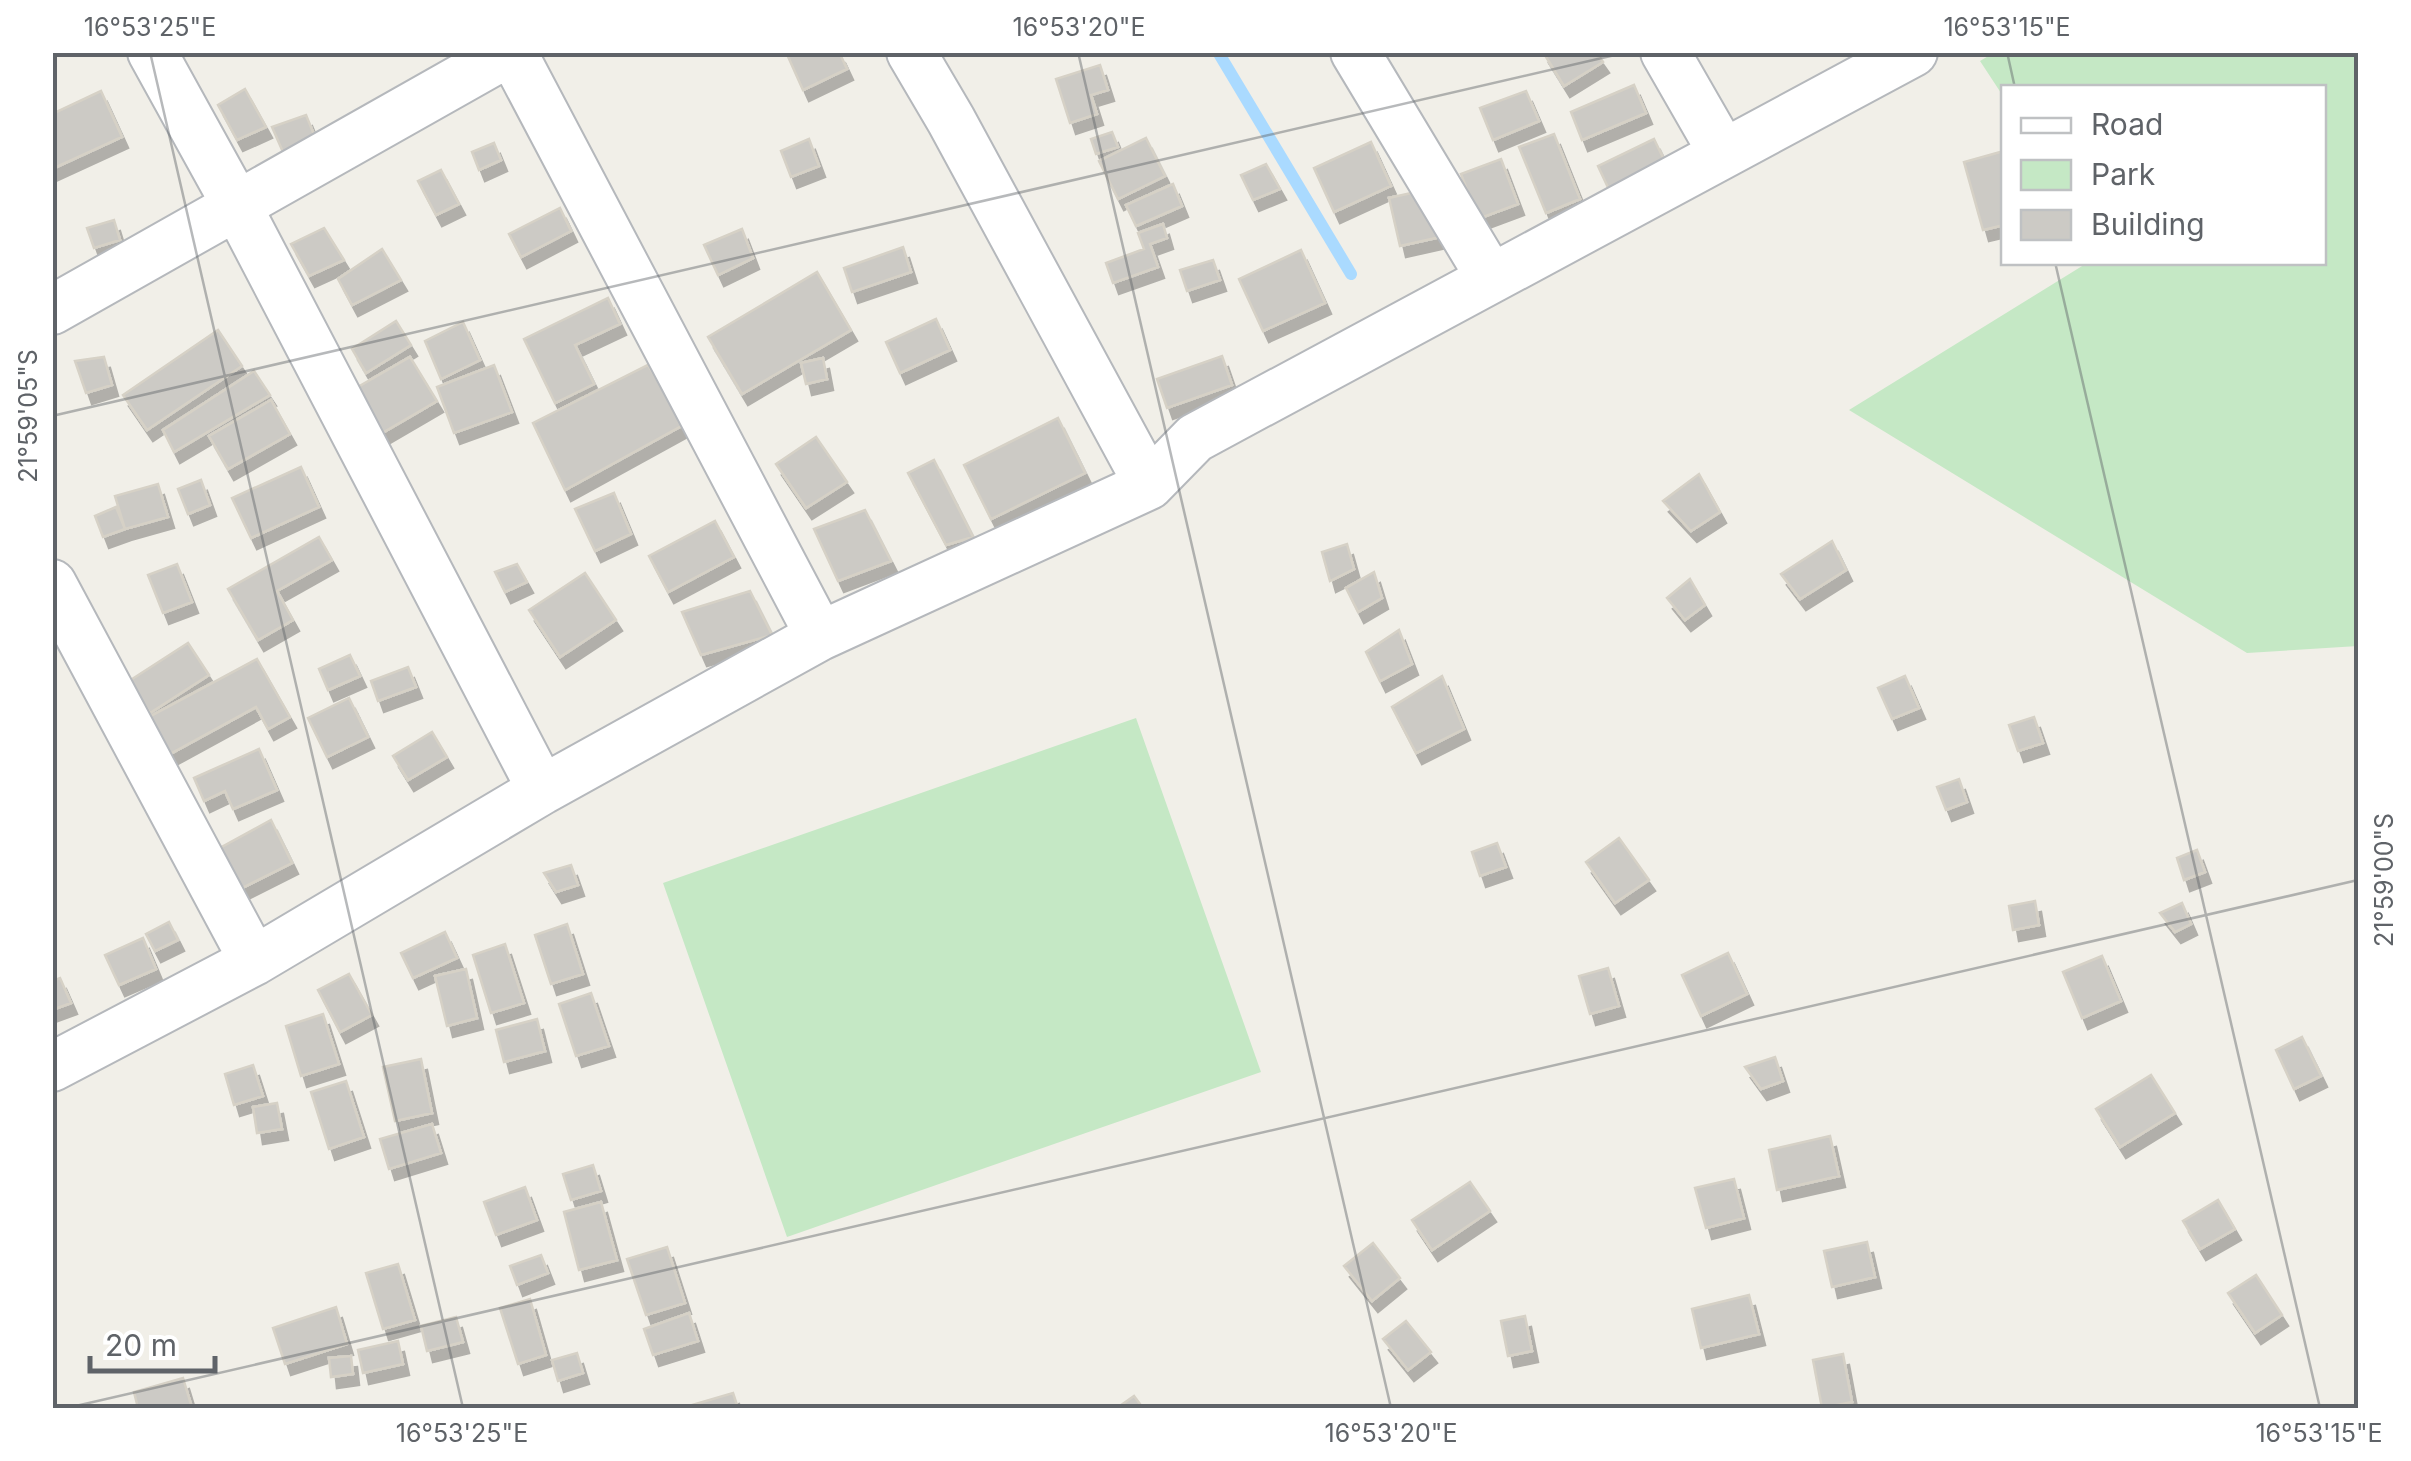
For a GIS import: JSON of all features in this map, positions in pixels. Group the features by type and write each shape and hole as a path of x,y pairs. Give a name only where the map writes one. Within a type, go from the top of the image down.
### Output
{"street":[{"path":"152,52 237,206 542,790"},
{"path":"52,310 510,52 820,636"},
{"path":"911,52 1148,485"},
{"path":"1355,52 1491,278"},
{"path":"1665,52 1723,153"},
{"path":"52,1068 254,961 542,790 820,636 1148,485 1194,438 1914,52"},
{"path":"52,584 254,961"}],"green space":[{"path":"1995,52 2358,53 2358,646 2247,653 1849,410 2084,265 2326,265 2326,85 2001,85 2001,93 1980,61"},
{"path":"1136,718 1261,1072 787,1237 663,883"}],"building":[{"path":"786,52 839,52 847,69 803,90"},
{"path":"1543,52 1596,52 1603,62 1564,86"},
{"path":"1100,65 1108,90 1091,95 1097,114 1070,123 1056,79"},
{"path":"1634,85 1646,113 1582,140 1571,112"},
{"path":"245,89 266,127 237,140 218,105"},
{"path":"101,91 122,137 52,169 52,114"},
{"path":"1526,91 1539,121 1493,140 1480,108"},
{"path":"306,115 315,137 283,152 272,127"},
{"path":"1112,132 1118,147 1096,154 1091,139"},
{"path":"1554,134 1580,199 1546,213 1519,147"},
{"path":"1146,138 1165,176 1118,199 1099,161"},
{"path":"809,139 819,166 791,177 781,151"},
{"path":"1654,139 1668,168 1612,196 1598,166"},
{"path":"1371,142 1391,186 1334,212 1314,168"},
{"path":"494,143 501,160 479,170 472,152"},
{"path":"2001,152 2001,226 1983,230 1964,162"},
{"path":"1501,159 1518,204 1478,219 1461,174"},
{"path":"1266,164 1280,189 1253,200 1241,175"},
{"path":"441,170 459,204 436,215 418,181"},
{"path":"1173,184 1182,206 1136,226 1126,205"},
{"path":"1429,189 1440,237 1400,246 1389,198"},
{"path":"560,208 571,231 521,257 509,234"},
{"path":"114,220 120,240 94,248 87,228"},
{"path":"1163,224 1167,238 1150,244 1158,267 1113,283 1106,263 1144,249 1138,233"},
{"path":"324,228 344,260 309,276 291,244"},
{"path":"742,229 753,258 718,275 704,245"},
{"path":"903,247 911,272 852,292 844,268"},
{"path":"382,249 401,280 352,305 338,279"},
{"path":"1301,250 1325,303 1263,331 1239,279"},
{"path":"1213,260 1220,280 1187,291 1180,270"},
{"path":"817,272 851,330 742,394 708,337"},
{"path":"608,298 620,324 575,345 594,384 555,403 524,339"},
{"path":"936,319 950,350 900,373 886,342"},
{"path":"396,321 411,345 366,373 352,349"},
{"path":"463,322 480,360 441,379 425,341"},
{"path":"218,330 242,366 147,430 123,395"},
{"path":"1222,356 1232,385 1167,408 1157,379"},
{"path":"104,357 112,385 86,393 75,361"},
{"path":"410,357 437,401 377,436 351,391"},
{"path":"823,358 827,379 806,384 801,363"},
{"path":"494,365 512,412 454,433 437,387"},
{"path":"648,365 685,424 565,490 533,423"},
{"path":"254,371 270,395 174,452 163,430"},
{"path":"271,400 290,434 228,469 209,436"},
{"path":"1058,418 1085,473 991,519 964,465"},
{"path":"816,437 847,482 806,508 776,464"},
{"path":"934,460 973,537 946,545 908,473"},
{"path":"301,467 319,507 251,538 232,498"},
{"path":"1699,474 1720,512 1691,531 1663,501"},
{"path":"201,480 210,505 188,514 178,489"},
{"path":"158,484 168,517 125,529 115,496"},
{"path":"614,493 631,534 595,551 575,509"},
{"path":"116,507 125,529 103,537 95,516"},
{"path":"865,510 891,561 838,581 814,529"},
{"path":"715,521 734,557 668,592 649,556"},
{"path":"319,537 332,560 277,591 293,620 258,640 228,589"},
{"path":"1832,541 1846,570 1800,599 1781,574"},
{"path":"1347,544 1354,569 1330,581 1322,552"},
{"path":"177,564 192,602 163,613 148,575"},
{"path":"517,564 527,582 505,592 495,572"},
{"path":"1374,572 1382,598 1358,612 1346,588"},
{"path":"585,573 616,620 560,657 529,610"},
{"path":"1690,579 1705,605 1685,620 1667,598"},
{"path":"750,591 772,635 701,655 682,612"},
{"path":"1399,630 1412,664 1380,681 1366,652"},
{"path":"188,643 209,675 150,713 129,681"},
{"path":"350,655 360,676 328,690 319,669"},
{"path":"257,659 290,717 268,729 256,707 159,760 138,723"},
{"path":"408,667 416,687 378,701 371,681"},
{"path":"1442,676 1464,729 1416,753 1392,707"},
{"path":"1905,676 1919,708 1892,719 1878,688"},
{"path":"349,698 368,737 327,757 308,718"},
{"path":"2034,717 2043,743 2018,751 2009,725"},
{"path":"432,732 447,757 408,780 393,756"},
{"path":"259,749 277,790 233,809 225,791 204,801 194,778"},
{"path":"1959,779 1967,802 1946,810 1937,787"},
{"path":"271,820 292,863 240,889 218,849"},
{"path":"1619,838 1649,880 1615,903 1586,862"},
{"path":"1497,843 1506,867 1480,876 1472,852"},
{"path":"2197,850 2205,872 2184,880 2177,858"},
{"path":"571,865 578,885 556,892 544,873"},
{"path":"2035,901 2039,925 2013,930 2009,906"},
{"path":"2182,903 2191,924 2175,932 2160,913"},
{"path":"169,922 178,940 155,951 146,934"},
{"path":"567,924 583,974 551,984 535,935"},
{"path":"445,932 457,958 413,978 401,953"},
{"path":"143,938 156,969 119,985 105,955"},
{"path":"505,944 524,1003 491,1013 473,955"},
{"path":"1728,953 1747,994 1701,1016 1682,975"},
{"path":"2102,956 2121,1001 2082,1018 2063,972"},
{"path":"1608,968 1619,1006 1590,1014 1579,976"},
{"path":"466,969 477,1018 447,1026 435,976"},
{"path":"349,974 372,1015 340,1032 318,990"},
{"path":"60,978 71,1003 52,1010 52,981"},
{"path":"591,993 609,1046 576,1056 559,1004"},
{"path":"323,1014 339,1064 301,1076 286,1026"},
{"path":"537,1019 545,1051 504,1062 496,1030"},
{"path":"2302,1037 2321,1076 2294,1089 2276,1050"},
{"path":"1775,1057 1783,1081 1761,1089 1745,1067"},
{"path":"421,1059 432,1113 395,1121 383,1067"},
{"path":"253,1065 263,1096 234,1105 225,1074"},
{"path":"2151,1075 2175,1113 2120,1147 2096,1109"},
{"path":"346,1081 364,1137 329,1149 311,1092"},
{"path":"277,1103 282,1129 257,1133 253,1107"},
{"path":"432,1124 441,1153 389,1169 380,1139"},
{"path":"1830,1136 1839,1176 1777,1190 1769,1150"},
{"path":"593,1165 601,1191 571,1200 563,1174"},
{"path":"1734,1179 1744,1218 1706,1228 1695,1188"},
{"path":"1470,1182 1490,1211 1432,1250 1412,1220"},
{"path":"525,1187 537,1220 496,1235 484,1202"},
{"path":"2218,1200 2235,1229 2200,1249 2183,1221"},
{"path":"601,1202 617,1260 579,1270 564,1212"},
{"path":"1867,1242 1875,1277 1832,1287 1824,1251"},
{"path":"1373,1243 1400,1278 1372,1301 1344,1266"},
{"path":"667,1247 685,1303 646,1315 627,1259"},
{"path":"541,1255 548,1273 517,1285 510,1266"},
{"path":"398,1264 415,1320 383,1329 366,1273"},
{"path":"2256,1275 2282,1315 2255,1333 2228,1293"},
{"path":"1749,1295 1759,1334 1701,1348 1692,1309"},
{"path":"530,1299 546,1355 518,1364 500,1308"},
{"path":"336,1307 347,1344 285,1364 273,1328"},
{"path":"689,1313 698,1341 653,1355 644,1329"},
{"path":"1525,1316 1532,1351 1508,1356 1501,1321"},
{"path":"456,1317 463,1342 427,1351 421,1326"},
{"path":"1406,1321 1431,1352 1408,1370 1383,1339"},
{"path":"398,1341 403,1364 363,1373 358,1350"},
{"path":"577,1353 583,1373 558,1381 552,1360"},
{"path":"1843,1354 1852,1402 1822,1408 1813,1360"},
{"path":"351,1356 353,1374 331,1377 329,1358"},
{"path":"183,1378 192,1408 138,1408 134,1392"},
{"path":"733,1393 738,1408 682,1408"},
{"path":"1134,1396 1143,1408 1117,1408"}],"waterway":[{"path":"1218,52 1351,274"}]}
